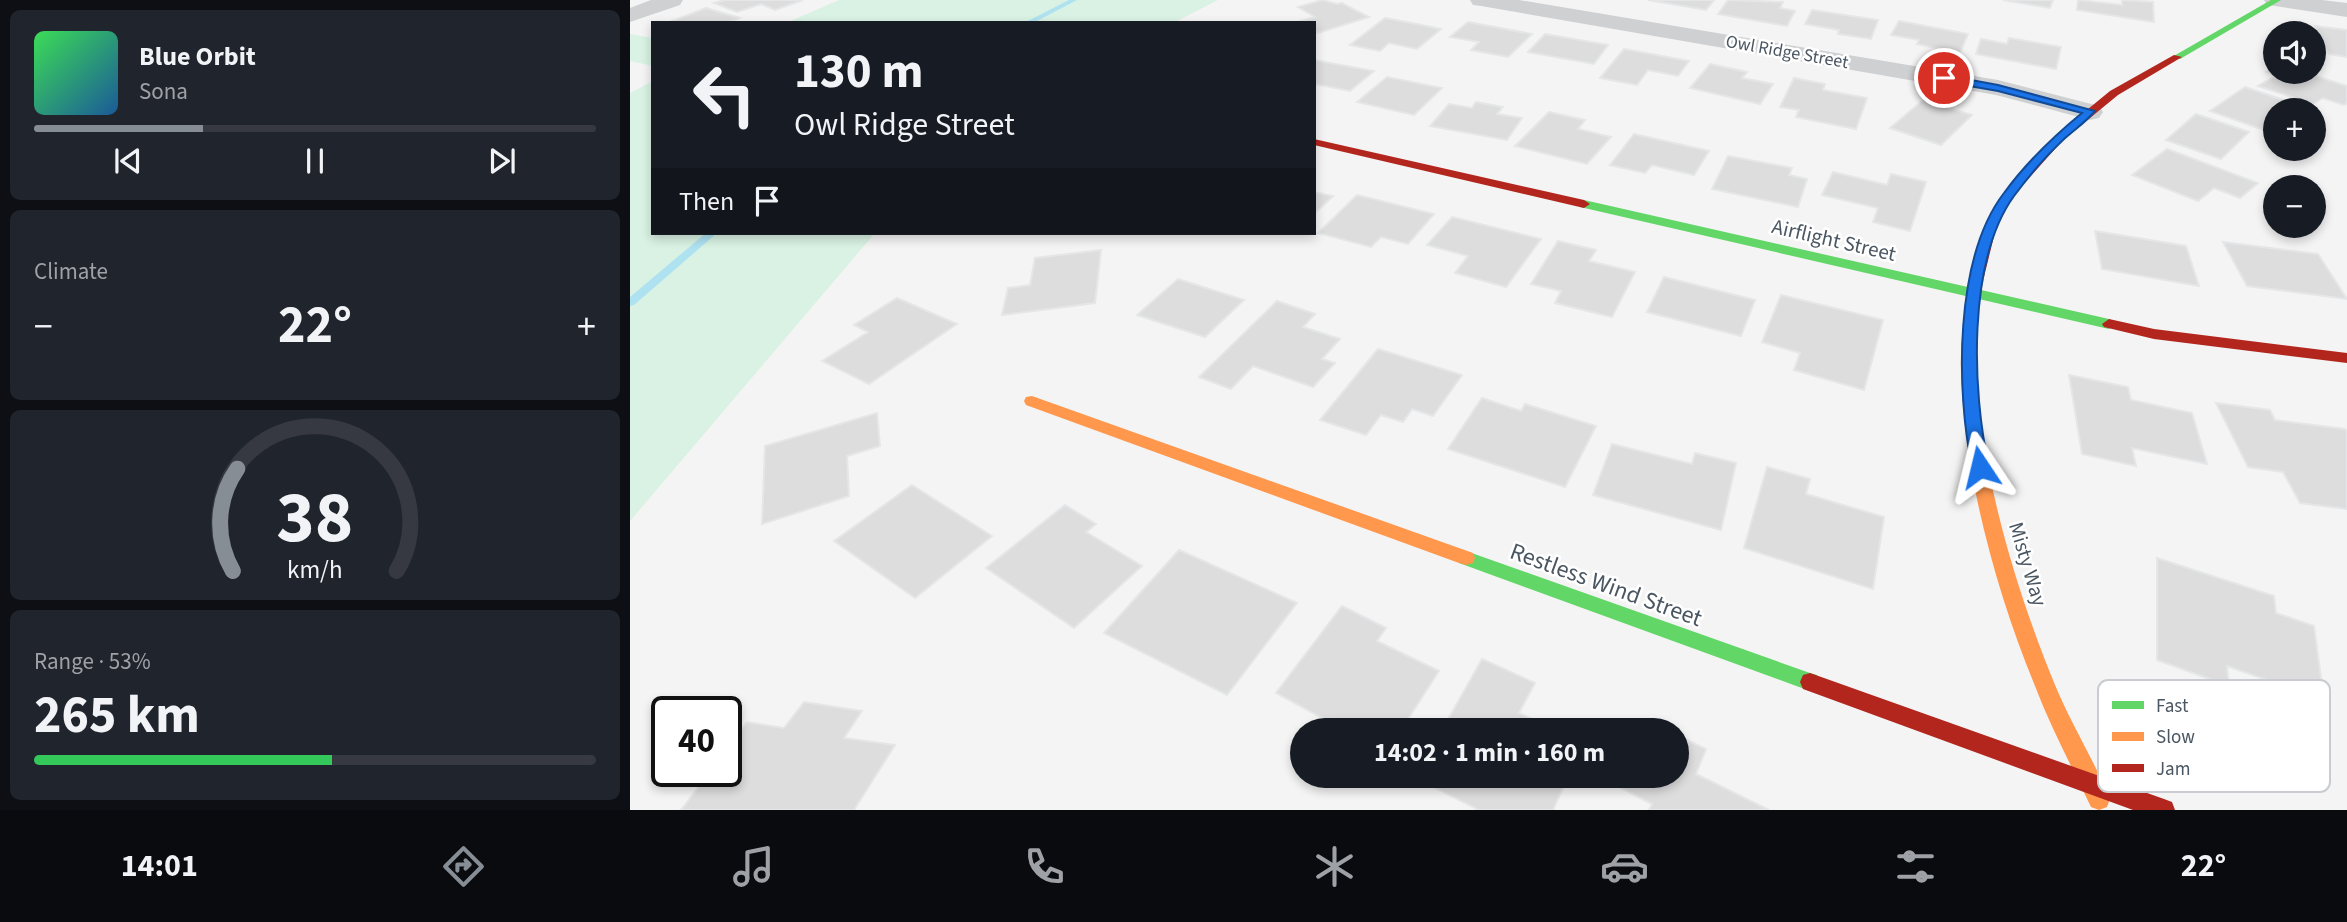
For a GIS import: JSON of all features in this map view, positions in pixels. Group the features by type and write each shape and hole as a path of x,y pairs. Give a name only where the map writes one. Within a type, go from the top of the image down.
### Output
{"street":[{"path":"630,15 673,0"},
{"name":"Owl Ridge Street","path":"1481,0 1998,88 2090,111"},
{"path":"2276,0 2347,10"},
{"name":"Misty Way","path":"2104,810 2039,670 1991,515 1975,443 1969,358 1973,293 1990,228 2008,195 2058,138 2114,93 2276,0"},
{"name":"Airflight Street","path":"1316,142 2154,334 2290,354 2347,358"},
{"name":"Restless Wind Street","path":"1032,401 2098,787"},
{"name":"Restless Wind Street","path":"2112,792 2164,810"}],"green space":[{"path":"839,0 1218,0 1177,21 791,21"},
{"path":"630,34 651,38 651,66 630,61"},
{"path":"651,82 651,235 873,235 630,521 630,93"}],"building":[{"path":"725,0 803,0 775,10 761,4 737,12 714,3"},
{"path":"1322,0 1342,3 1369,17 1318,33 1316,21 1301,21 1315,17 1298,7"},
{"path":"1648,0 1714,0 1706,10"},
{"path":"1728,0 1783,2 1780,8 1795,11 1787,26 1718,14"},
{"path":"2003,0 2053,0 2050,8"},
{"path":"2078,0 2122,5 2122,0 2153,2 2154,22 2077,10"},
{"path":"706,8 740,18 732,21 672,21"},
{"path":"1812,10 1878,20 1871,39 1838,34 1839,30 1805,24"},
{"path":"1385,18 1441,29 1417,49 1389,43 1380,51 1350,45"},
{"path":"1899,21 1968,34 1960,53 1917,44 1919,40 1891,35"},
{"path":"1468,22 1532,34 1508,57 1471,50 1479,42 1450,37"},
{"path":"2326,27 2347,30 2347,57 2329,54 2326,48"},
{"path":"1545,34 1608,45 1594,64 1528,52"},
{"path":"2009,38 2061,47 2056,69 1976,54 1981,39 2007,44"},
{"path":"1624,49 1689,61 1678,76 1648,70 1637,85 1600,78"},
{"path":"1316,60 1374,71 1350,91 1316,84"},
{"path":"1710,64 1747,72 1742,78 1773,84 1760,104 1690,88"},
{"path":"1387,77 1442,88 1414,115 1357,102"},
{"path":"1794,78 1825,84 1823,90 1867,98 1856,129 1796,117 1799,110 1780,107"},
{"path":"2326,79 2347,86 2347,103 2344,105 2326,98 2295,98 2258,86 2263,83 2326,84"},
{"path":"2245,87 2277,98 2263,98 2263,130 2210,111"},
{"path":"1923,100 1972,115 1941,145 1890,128"},
{"path":"1476,102 1503,107 1497,114 1522,118 1507,140 1430,126 1449,104 1472,108"},
{"path":"1549,112 1585,120 1578,129 1611,137 1587,164 1515,146"},
{"path":"2196,114 2249,132 2221,159 2166,140"},
{"path":"1634,134 1709,151 1694,175 1652,165 1645,173 1610,165"},
{"path":"2167,149 2258,183 2240,198 2214,188 2198,201 2132,175"},
{"path":"1728,156 1792,168 1789,175 1807,179 1798,207 1712,189"},
{"path":"1833,172 1887,185 1891,174 1926,182 1910,231 1873,222 1878,208 1822,195"},
{"path":"1316,192 1333,196 1316,212"},
{"path":"1357,195 1434,214 1408,244 1381,237 1371,247 1318,233"},
{"path":"1452,217 1541,239 1506,287 1455,273 1468,256 1427,245"},
{"path":"2095,231 2186,246 2199,286 2102,269"},
{"path":"1558,241 1596,250 1589,261 1635,272 1612,317 1555,303 1561,291 1531,284"},
{"path":"2223,242 2318,254 2347,299 2247,286"},
{"path":"1101,250 1095,303 1002,315 1008,288 1030,285 1035,258"},
{"path":"1664,277 1755,300 1741,336 1647,312"},
{"path":"1178,279 1244,300 1205,337 1137,315"},
{"path":"1781,295 1883,320 1864,390 1794,370 1800,353 1762,342"},
{"path":"897,298 957,324 869,384 822,361 868,332 854,325"},
{"path":"1277,301 1315,314 1303,327 1340,339 1322,359 1335,363 1313,387 1253,366 1231,389 1199,377"},
{"path":"1378,349 1462,375 1433,416 1412,409 1403,422 1381,415 1366,435 1320,420"},
{"path":"2069,375 2128,387 2131,400 2192,413 2207,464 2132,448 2136,466 2082,454"},
{"path":"1482,398 1521,411 1525,404 1596,426 1565,487 1448,449"},
{"path":"2216,403 2270,410 2275,420 2345,429 2347,509 2300,503 2283,472 2248,467"},
{"path":"877,413 880,446 847,456 849,496 762,524 765,446"},
{"path":"1612,444 1692,464 1695,453 1736,463 1721,530 1593,495"},
{"path":"1767,467 1810,479 1806,494 1884,517 1873,589 1744,548"},
{"path":"912,485 992,536 915,598 834,541"},
{"path":"1065,505 1096,524 1086,532 1142,566 1074,628 986,568"},
{"path":"1179,550 1297,603 1227,695 1104,633"},
{"path":"2157,558 2274,596 2276,613 2314,626 2321,680 2267,680 2227,666 2228,680 2212,680 2157,660"},
{"path":"1342,606 1386,628 1377,641 1439,671 1409,718 1322,718 1276,693"},
{"path":"1482,659 1535,683 1519,713 1530,718 1449,718"},
{"path":"804,702 862,711 844,738 895,745 854,810 681,810 699,787 742,787 742,729 747,722 784,728"},
{"path":"1689,741 1706,749 1696,774 1769,810 1649,810 1652,804 1621,788 1689,788"},
{"path":"1435,788 1563,788 1553,810 1479,810"}],"waterway":[{"path":"1031,21 1074,0"},
{"path":"630,303 710,235"}],"traffic: fast":[{"path":"2177,57 2277,0"},
{"path":"1584,204 2109,324"},
{"path":"1466,558 1810,682"}],"traffic: slow":[{"path":"1977,277 1969,322 1968,371 1973,422 1994,526 2044,685 2099,799"},
{"path":"1032,401 1466,558"}],"traffic: jam":[{"path":"1977,277 1990,228 2008,195 2058,139 2114,93 2177,57"},
{"path":"1316,142 1584,204"},
{"path":"2109,324 2154,334 2347,358"},
{"path":"1810,682 2098,786"},
{"path":"2114,792 2164,810"}],"route":[{"path":"1944,78 1998,88 2090,111 2058,138 2008,195 1990,228 1973,293 1969,358 1975,443 1980,467"}]}
